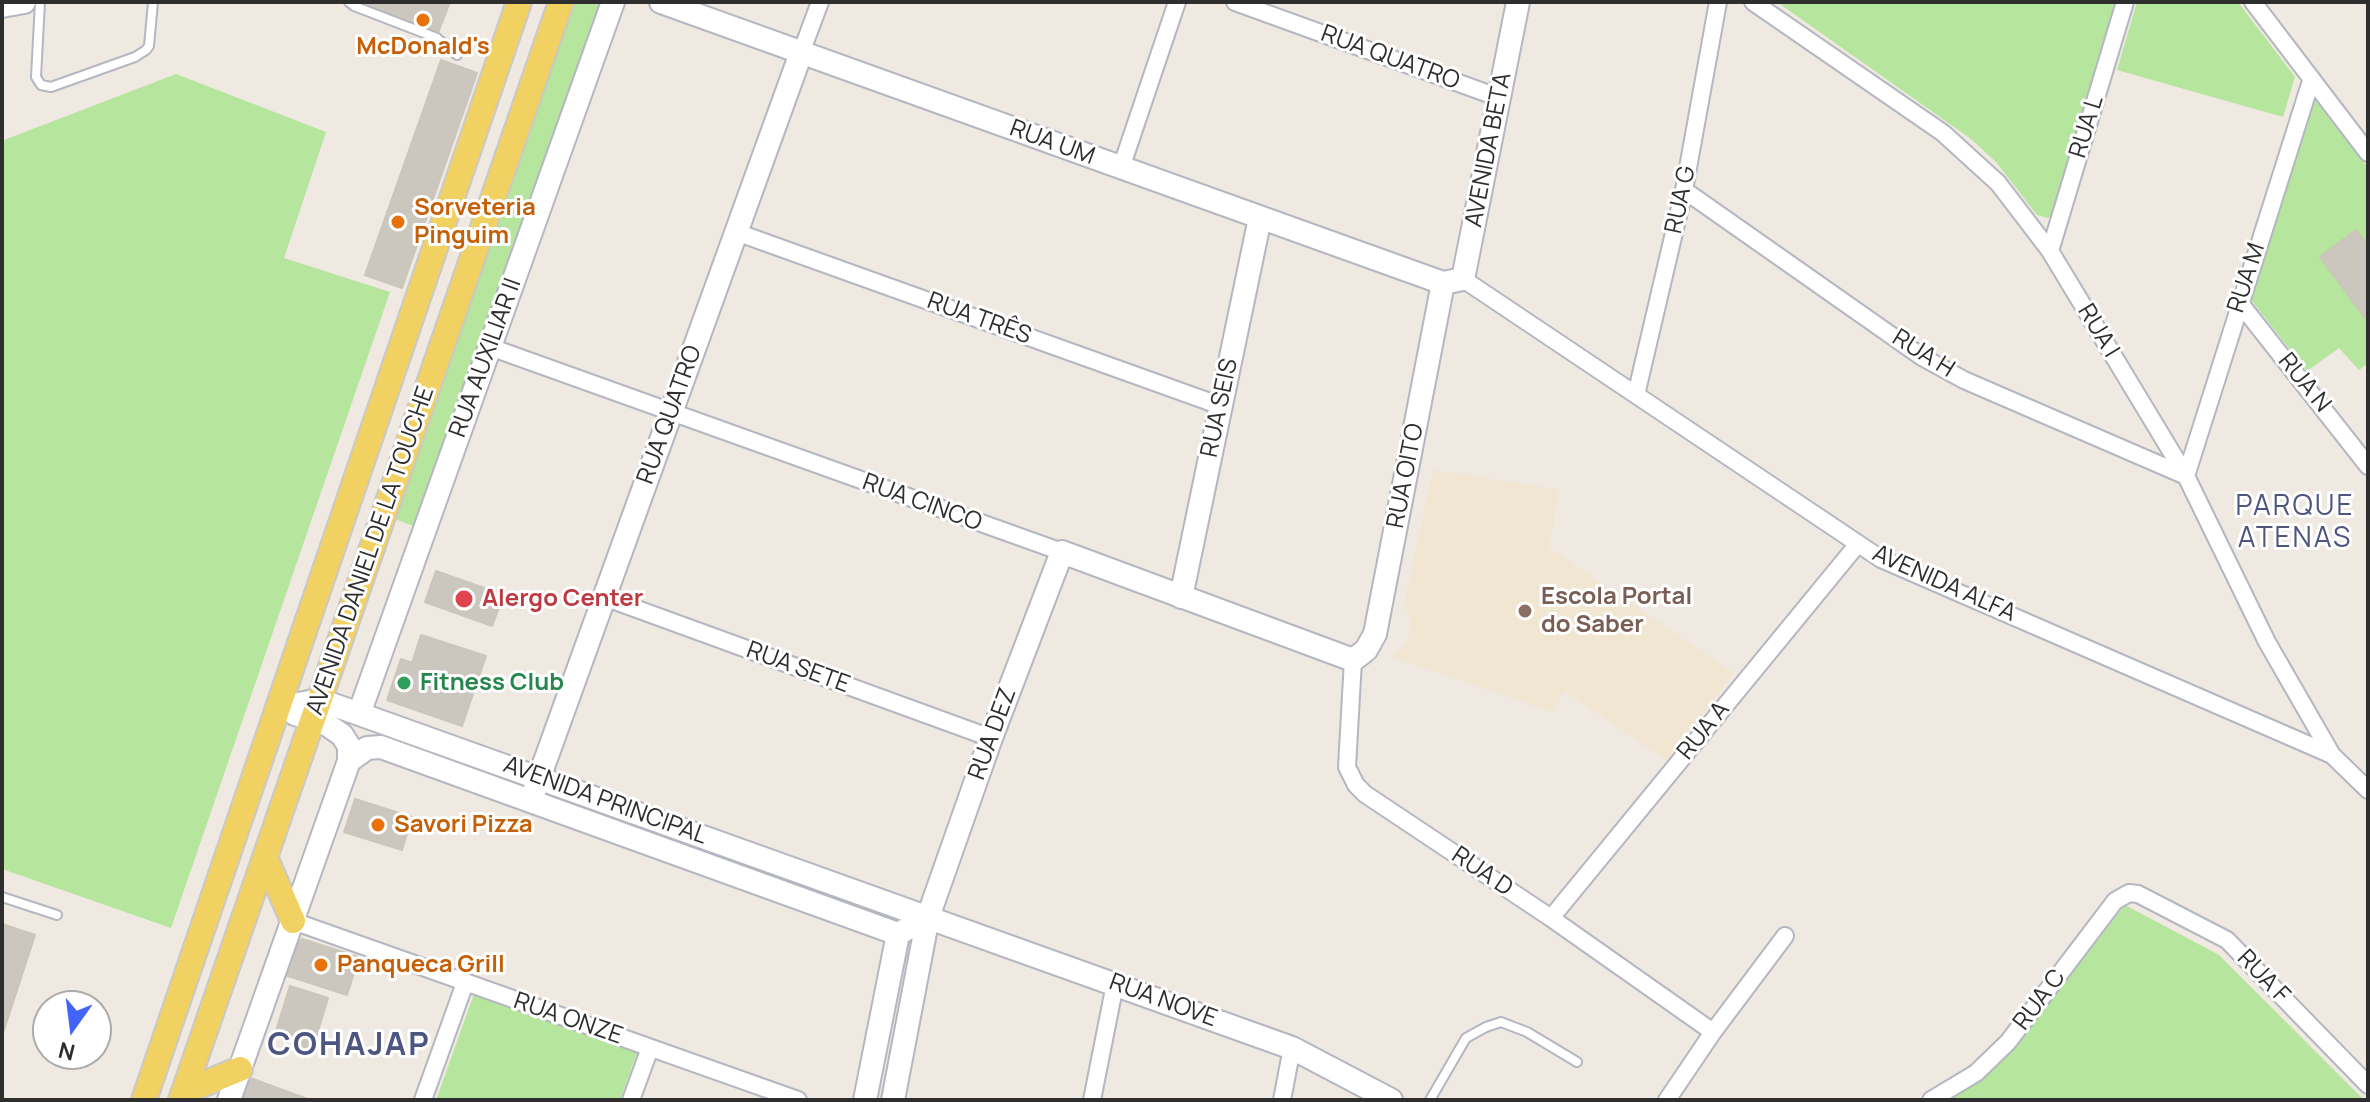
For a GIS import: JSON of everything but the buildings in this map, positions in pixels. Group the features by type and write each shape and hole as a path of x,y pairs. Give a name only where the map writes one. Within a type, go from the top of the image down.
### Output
{"main road":[{"name":"AVENIDA DANIEL DE LA TOUCHE","path":"144,1100 519,2"},
{"name":"AVENIDA DANIEL DE LA TOUCHE","path":"183,1096 561,2"},
{"path":"265,857 293,921"},
{"path":"183,1096 240,1069"}],"street":[{"path":"2,6 24,2"},
{"name":"RUA AUXILIAR II","path":"359,714 613,2"},
{"name":"RUA UM","path":"661,2 1260,218 1453,281"},
{"path":"801,53 820,2"},
{"path":"1121,168 1177,2"},
{"name":"RUA QUATRO","path":"1235,2 1500,98"},
{"name":"AVENIDA BETA","path":"1453,281 1500,98 1518,2"},
{"name":"RUA G","path":"1636,395 1684,190 1718,2"},
{"name":"RUA I","path":"1753,2 1943,133 1998,183 2050,251 2186,476 2267,642 2332,755"},
{"name":"RUA L","path":"2050,251 2125,2"},
{"path":"2253,2 2368,153"},
{"name":"RUA QUATRO","path":"531,800 801,53"},
{"name":"RUA M","path":"2186,476 2311,81"},
{"name":"RUA H","path":"1684,190 1922,357 1964,380 2186,476"},
{"name":"RUA SEIS","path":"1181,597 1260,218"},
{"name":"RUA TRÊS","path":"736,232 1221,406"},
{"name":"AVENIDA ALFA","path":"1453,281 1636,395 1857,545 1906,570 2332,755 2368,790"},
{"name":"RUA OITO","path":"1353,660 1366,650 1375,634 1453,281"},
{"name":"RUA N","path":"2239,302 2368,466"},
{"name":"RUA CINCO","path":"490,347 1353,660"},
{"name":"RUA A","path":"1551,918 1857,545"},
{"name":"RUA DEZ","path":"928,917 991,738 1062,552"},
{"name":"RUA SETE","path":"604,597 991,738"},
{"name":"RUA D","path":"1353,660 1347,767 1356,785 1713,1032"},
{"path":"229,1100 349,761 349,746 342,735 316,710 279,708"},
{"name":"AVENIDA PRINCIPAL","path":"316,710 359,714 928,917"},
{"name":"AVENIDA PRINCIPAL","path":"349,761 367,748 381,747 898,934"},
{"name":"RUA C","path":"1931,1100 1976,1073 2008,1042 2115,901 2129,893 2138,894"},
{"name":"RUA F","path":"2138,894 2227,940 2368,1085"},
{"path":"865,1100 898,934 928,917"},
{"path":"893,1100 928,917"},
{"name":"RUA NOVE","path":"928,917 1292,1048 1391,1100"},
{"name":"RUA ONZE","path":"293,921 798,1100"},
{"path":"1667,1100 1785,936"},
{"path":"423,1100 465,983"},
{"path":"1092,1100 1115,984"},
{"path":"631,1100 650,1048"},
{"path":"1282,1100 1292,1048"}],"lane":[{"path":"40,2 36,77 46,87 135,57 146,50 153,2"},
{"path":"349,2 437,38 457,55"},
{"path":"2,897 57,915"},
{"path":"1430,1100 1466,1038 1501,1022 1527,1032 1577,1062"}],"shaded area":[{"name":"Escola Portal do Saber","path":"1433,470 1559,490 1549,548 1734,673 1667,761 1565,691 1552,712 1391,656 1401,649 1409,637 1411,617 1404,605"}],"green space":[{"path":"572,2 603,2 416,527 392,518"},
{"path":"1777,2 2118,2 2053,215 2048,218 2037,215 1996,162 1971,139"},
{"path":"2137,2 2238,2 2295,77 2283,117 2117,70"},
{"path":"176,74 326,132 284,258 390,292 171,928 2,869 2,158 4,140"},
{"path":"2315,100 2368,168 2368,363 2359,370 2339,348 2307,371 2251,300"},
{"path":"2125,905 2219,955 2364,1100 1942,1100 1976,1080 2009,1053"},
{"path":"474,994 637,1053 620,1100 436,1100"}],"place":[{"name":"McDonald's","path":"423,20"},
{"name":"Sorveteria Pinguim","path":"398,222"},
{"name":"Alergo Center","path":"464,599"},
{"name":"Escola Portal do Saber","path":"1525,611"},
{"name":"Fitness Club","path":"404,683"},
{"name":"Savori Pizza","path":"378,825"},
{"name":"Panqueca Grill","path":"321,965"}],"district":[{"name":"PARQUE ATENAS","path":"2295,523"},
{"name":"COHAJAP","path":"349,1046"}]}
